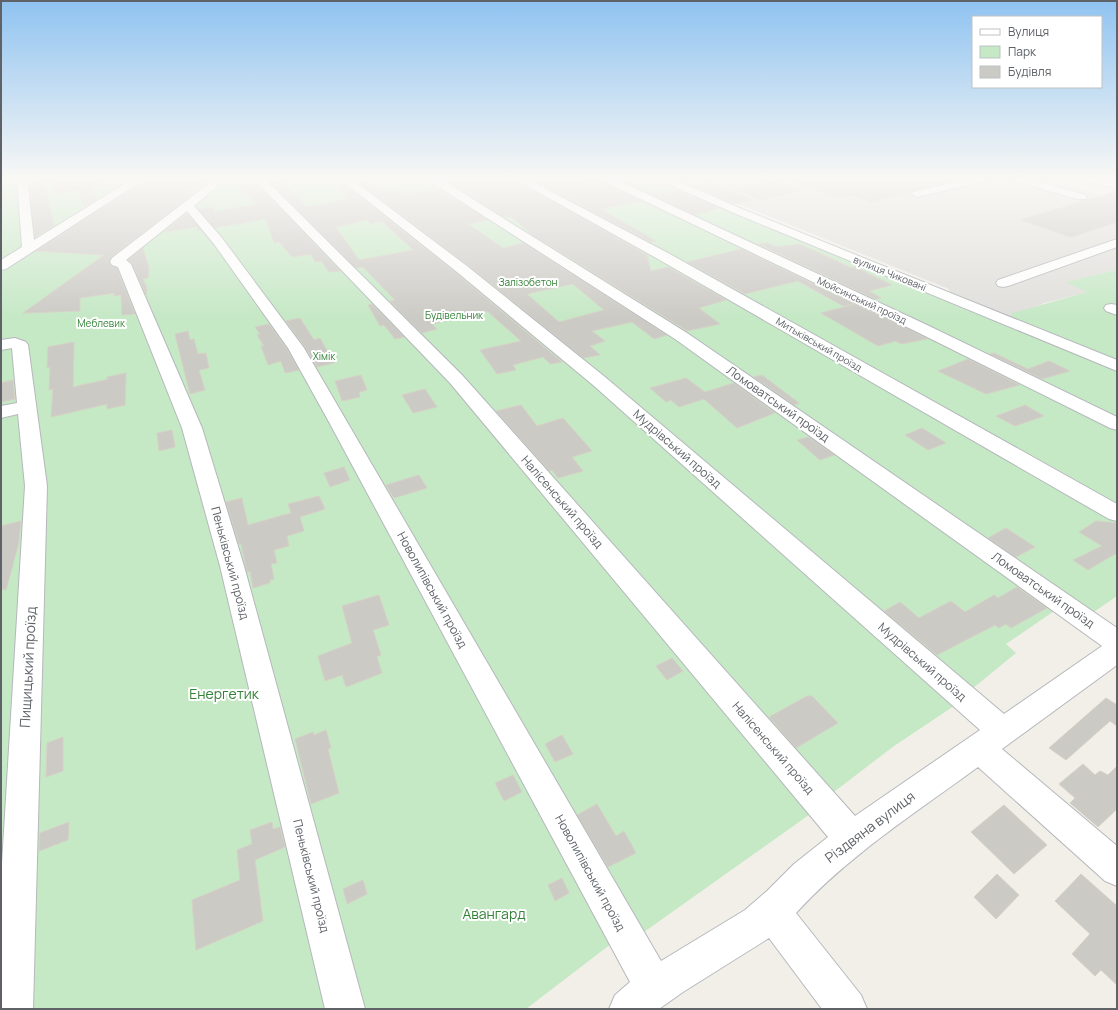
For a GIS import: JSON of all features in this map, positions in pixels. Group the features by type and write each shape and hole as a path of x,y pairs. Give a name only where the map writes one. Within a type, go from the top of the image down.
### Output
{"street":[{"path":"27,225 29,248"},
{"path":"1,266 66,225"},
{"name":"Пеньківський проїзд","path":"162,225 117,260 117,262 124,264 192,428 232,566 345,1009"},
{"name":"Новолипівський проїзд","path":"205,225 296,348 654,989"},
{"name":"Налісенський проїзд","path":"304,225 456,379 852,839"},
{"name":"Мудрівський проїзд","path":"406,225 462,268 599,382 990,740 1117,869"},
{"name":"Ломоватський проїзд","path":"506,225 681,336 1117,642"},
{"name":"Митьківський проїзд","path":"606,225 664,256 1117,514"},
{"name":"Мойсинський проїзд","path":"704,225 921,328 1117,424"},
{"name":"вулиця Чиковані","path":"772,225 1117,366"},
{"path":"1003,283 1117,243"},
{"name":"Пищицький проїзд","path":"1,345 15,343 20,345 36,486 14,1009"},
{"path":"1,412 28,406"},
{"name":"Різдвяна вулиця","path":"629,1009 654,989 758,923 772,912 806,876 852,839 1117,650"},
{"path":"772,912 847,1009"}],"shaded area":[{"path":"791,225 1117,225 1117,270 1066,282 1088,292 1044,303 1010,318 949,291 949,289"}],"green space":[{"name":"Енергетик","path":"1,225 159,225 104,268 119,266 123,261 167,225 761,225 1117,369 1117,596 1088,616 1060,607 1006,644 1016,653 967,693 960,702 894,746 826,798 813,812 637,937 616,940 526,1009 1,1009 1,347 11,346 20,339 1,343"},
{"path":"1117,270 1117,363 1010,318 1012,313 1087,292 1065,282"}],"building":[{"path":"34,225 54,225 54,226 35,237"},
{"path":"76,225 152,225 111,257 109,263 117,268 135,314 122,315 121,295 114,296 114,293 80,298 80,311 23,313 104,255 36,251"},
{"path":"172,225 197,225 201,230 197,231 197,227 164,232"},
{"path":"212,225 231,225 215,228"},
{"path":"268,225 296,225 340,271 329,272 321,261 315,262 311,254 292,257 279,242 274,243"},
{"path":"313,225 344,225 336,227 359,260 413,250 386,225 396,225 456,273 562,362 550,364 543,357 513,365 516,370 497,374 480,350 521,341 487,311 432,324 437,329 422,333 390,301 395,300 363,267 356,268"},
{"path":"415,225 470,225 503,248 524,243 667,335 654,339 632,322 592,331 605,341 590,346 600,355 583,358 468,265","holes":["573,284 604,310 559,322 527,294"]},
{"path":"521,225 595,225 647,255 651,271 668,267 726,300 699,308 720,324 687,331 533,235"},
{"path":"619,225 629,225 656,241 651,242"},
{"path":"1035,225 1107,225 1071,237"},
{"path":"768,243 777,247 800,244 852,268 855,267 892,285 869,291 881,298 875,299 758,244"},
{"path":"143,248 149,268 148,278 143,279 147,289 146,295 132,263 128,260"},
{"path":"741,249 855,304 843,306 798,281 745,294 687,262"},
{"path":"372,304 404,337 395,339 384,325 380,326 368,305"},
{"path":"855,304 927,339 901,344 896,341 878,346 821,313"},
{"path":"300,318 314,340 320,338 334,363 317,367 305,347 286,321"},
{"path":"269,324 287,349 299,370 285,373 281,361 268,365 261,346 264,346 257,335 260,334 255,327"},
{"path":"188,331 190,340 194,339 198,354 206,353 209,368 199,370 205,390 190,394 175,334"},
{"path":"74,342 73,387 105,380 108,379 107,377 126,373 125,405 107,409 107,404 51,417 53,389 49,390 50,367 47,368 48,347"},
{"path":"994,353 1028,369 1049,361 1070,371 1042,379 990,354"},
{"path":"968,359 1020,385 986,394 938,371"},
{"path":"361,375 367,390 359,392 360,397 342,401 335,381"},
{"path":"762,375 799,403 794,405 754,377"},
{"path":"686,378 705,392 734,383 775,413 737,428 704,399 679,407 671,400 666,402 650,388"},
{"path":"13,380 15,399 1,402 1,383"},
{"path":"425,389 437,407 413,413 402,395"},
{"path":"521,405 537,426 563,418 592,451 572,457 583,471 558,478 552,470 549,471 496,411"},
{"path":"1025,405 1044,416 1015,426 996,416"},
{"path":"922,428 946,443 928,450 905,435"},
{"path":"172,430 175,447 159,451 157,433"},
{"path":"809,437 834,455 820,460 797,440"},
{"path":"344,467 350,480 330,487 324,473"},
{"path":"419,475 427,488 394,498 386,485"},
{"path":"319,496 325,509 300,517 304,531 287,536 289,546 274,550 277,563 271,564 274,579 270,580 270,583 253,588 250,571 247,572 241,544 239,544 226,502 242,498 248,525 291,513 288,504"},
{"path":"21,521 19,542 6,590 1,589 1,526"},
{"path":"1096,521 1117,523 1117,555 1115,554 1088,570 1073,560 1102,546 1079,532"},
{"path":"1006,528 1035,547 1016,557 988,538"},
{"path":"1017,587 1047,608 1011,628 1006,624 999,628 995,625 937,655 884,611 900,602 919,618 951,601 965,612 994,595 998,598"},
{"path":"379,595 389,625 373,630 381,655 377,657 382,673 346,687 342,675 325,681 318,656 352,643 342,606"},
{"path":"672,658 683,671 667,680 656,666"},
{"path":"807,696 812,696 838,723 796,748 769,717"},
{"path":"1106,698 1117,705 1117,726 1110,721 1066,760 1049,748"},
{"path":"326,730 331,748 328,749 339,793 311,804 295,739 313,732 314,735"},
{"path":"562,735 573,754 555,762 545,744"},
{"path":"63,737 63,771 46,777 47,743"},
{"path":"1083,764 1095,775 1100,771 1108,775 1117,766 1117,809 1098,827 1070,803 1075,798 1059,784"},
{"path":"513,775 522,792 504,801 495,783"},
{"path":"597,804 616,836 624,831 636,853 608,867 577,815"},
{"path":"1004,805 1047,845 1014,874 971,832"},
{"path":"69,822 68,840 39,851 40,833"},
{"path":"272,822 273,829 280,827 285,847 255,860 263,921 196,950 192,900 240,880 237,850 252,844 250,830"},
{"path":"997,874 1019,895 996,919 974,897"},
{"path":"1081,874 1117,906 1117,985 1101,970 1095,976 1072,954 1090,934 1055,901"},
{"path":"562,878 569,893 555,901 548,885"},
{"path":"363,880 367,894 347,904 343,889"}],"park label":[{"name":"Залізобетон","path":"528,282"},
{"name":"Будівельник","path":"454,315"},
{"name":"Меблевик","path":"101,323"},
{"name":"Хімік","path":"324,356"},
{"name":"Авангард","path":"494,914"}]}
